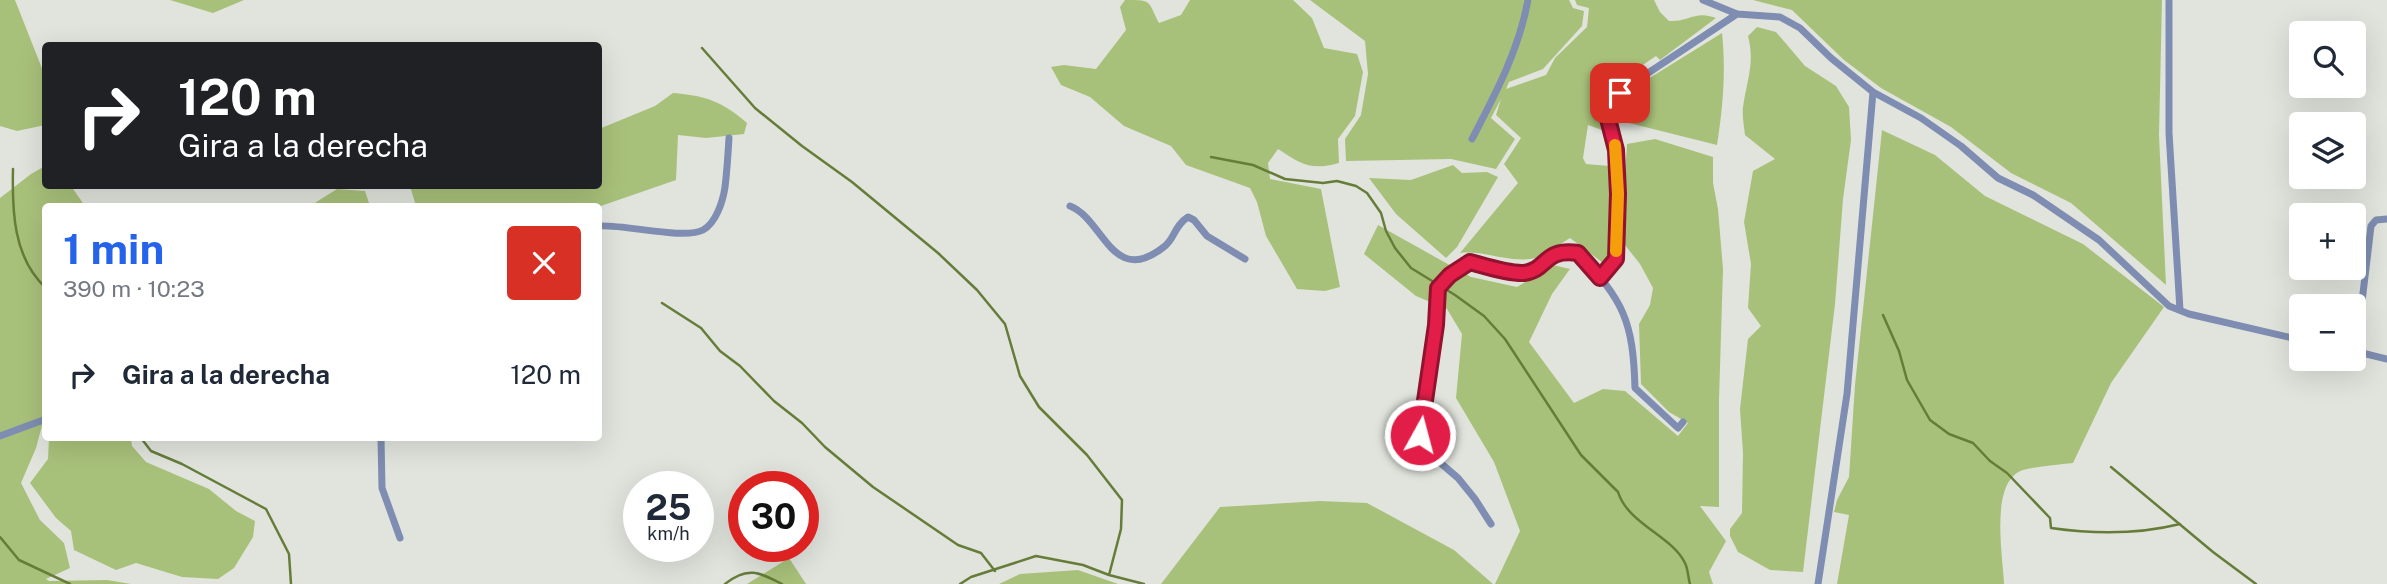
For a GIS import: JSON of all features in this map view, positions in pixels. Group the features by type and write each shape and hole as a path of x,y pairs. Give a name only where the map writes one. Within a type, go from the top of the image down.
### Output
{"street":[{"path":"1472,139 1503,79 1528,0"},
{"path":"1703,0 1737,14 1780,17 1800,28 1831,58 1873,92 1921,118 1961,146 1998,178 2033,195 2099,240 2169,306 2289,337"},
{"path":"2169,0 2169,133 2179,310"},
{"path":"1600,278 1616,259 1618,194 1616,150 1608,125 1610,107 1630,85 1737,14"},
{"path":"1818,584 1847,394 1873,92"},
{"path":"602,226 682,233 703,230 710,224 722,199 729,138"},
{"path":"1070,206 1081,210 1108,246 1123,257 1141,259 1166,245 1179,223 1188,217 1194,220 1207,236 1245,259"},
{"path":"2362,294 2371,226 2376,220 2387,219"},
{"path":"1491,524 1475,499 1458,478 1437,460 1420,435 1436,325 1438,288 1450,275 1470,262 1524,273 1539,266 1552,254 1564,251 1578,253 1616,299 1630,330 1635,388 1670,423 1678,428 1683,422"},
{"path":"2366,354 2387,359"},
{"path":"0,436 42,420"},
{"path":"381,441 382,488 400,538"}],"green space":[{"path":"0,0 15,0 42,68 42,126 17,131 0,126"},
{"path":"170,0 244,0 213,13"},
{"path":"1125,0 1148,3 1159,23 1181,15 1190,0 1293,0 1312,18 1324,48 1357,54 1363,72 1355,116 1338,139 1339,163 1307,165 1278,149 1268,163 1270,179 1321,189 1340,287 1325,291 1297,289 1266,236 1257,202 1250,188 1186,165 1171,146 1124,126 1090,97 1061,85 1051,67 1064,65 1096,69 1126,30 1120,7"},
{"path":"1310,0 1569,0 1573,8 1584,11 1582,26 1543,69 1509,82 1506,89 1546,75 1555,58 1587,27 1589,8 1577,5 1575,0 1654,0 1669,21 1703,15 1716,18 1660,60 1656,56 1625,78 1608,103 1602,130 1588,125 1583,158 1586,164 1610,166 1613,194 1610,254 1603,263 1570,238 1536,258 1517,259 1460,253 1518,183 1504,164 1521,138 1496,115 1501,99 1491,118 1515,139 1496,169 1451,159 1346,161 1345,139 1361,115 1368,74 1365,41"},
{"path":"1753,0 2162,0 2159,135 2166,285 2071,203 2011,173 1951,127 1881,88 1844,60 1792,10"},
{"path":"1757,27 1776,32 1805,66 1836,86 1849,107 1851,140 1843,199 1835,304 1803,572 1770,570 1738,552 1730,536 1730,529 1742,513 1743,453 1740,409 1748,339 1761,326 1748,308 1751,264 1744,222 1753,171 1775,159 1745,135 1743,107 1751,63 1748,36"},
{"path":"1722,33 1723,89 1717,145 1617,120 1616,110 1627,92"},
{"path":"673,93 695,96 730,109 747,123 744,134 706,138 678,135 676,180 602,206 602,203 415,203 411,189 602,189 602,128 655,106"},
{"path":"1882,130 1935,155 1985,196 2083,244 2164,307 2111,383 2073,463 2023,470 2012,477 2006,489 2000,521 2004,584 1837,584 1849,515 1834,512 1849,477 1855,385"},
{"path":"1655,139 1713,157 1713,183 1723,269 1719,507 1700,506 1726,541 1709,572 1713,584 1495,584 1520,531 1494,462 1456,398 1462,334 1447,309 1416,296 1364,254 1378,225 1471,277 1517,287 1553,265 1570,269 1552,294 1529,342 1574,403 1603,389 1625,391 1678,436 1688,423 1669,412 1641,384 1639,324 1650,305 1653,288 1640,264 1621,240 1627,144"},
{"path":"1453,165 1462,173 1487,172 1498,177 1457,247 1446,258 1396,214 1369,178 1411,180"},
{"path":"42,168 42,189 73,189 83,203 42,203 42,425 36,448 21,483 40,520 64,543 70,568 46,579 107,580 131,584 0,584 0,198"},
{"path":"337,189 365,191 369,203 315,203"},
{"path":"49,441 131,441 132,446 146,462 209,489 236,511 255,521 253,537 234,568 218,579 182,577 136,563 116,570 74,550 71,531 56,518 30,483 48,459"},
{"path":"1320,501 1367,503 1454,550 1493,584 1161,584 1220,507"},
{"path":"783,562 792,562 806,584 747,584"},
{"path":"1078,570 1118,584 999,584 1020,574"}],"waterway":[{"path":"702,48 755,108 852,182 938,253 977,290 1005,324 1020,376 1039,407 1087,455 1122,500 1121,529 1109,575"},
{"path":"1211,157 1253,165 1285,179 1323,183 1337,181 1356,186 1367,193 1381,213 1395,248 1411,268 1484,316 1505,339 1581,455 1618,492 1631,513 1679,554 1686,565 1690,584"},
{"path":"13,169 17,233 27,263 42,284"},
{"path":"662,303 701,328 720,351 740,366 774,401 873,487 958,545 981,553 995,571"},
{"path":"1883,315 1899,351 1907,380 1930,420 1949,434 1973,443 1990,461 2007,473 2050,518 2051,528 2116,532 2149,530 2180,524"},
{"path":"143,441 151,451 182,464 266,509 289,554 291,584"},
{"path":"2111,467 2256,584"},
{"path":"0,537 19,560 70,584"},
{"path":"960,584 971,577 1036,556 1083,565 1144,584"},
{"path":"725,584 747,573 760,574 782,584"}],"slow traffic":[{"path":"1615,145 1618,194 1616,251"}],"route":[{"path":"1420,435 1436,325 1438,288 1450,275 1470,262 1524,273 1539,266 1552,254 1564,251 1578,253 1600,278 1616,259 1616,150 1607,115 1620,93"}]}
